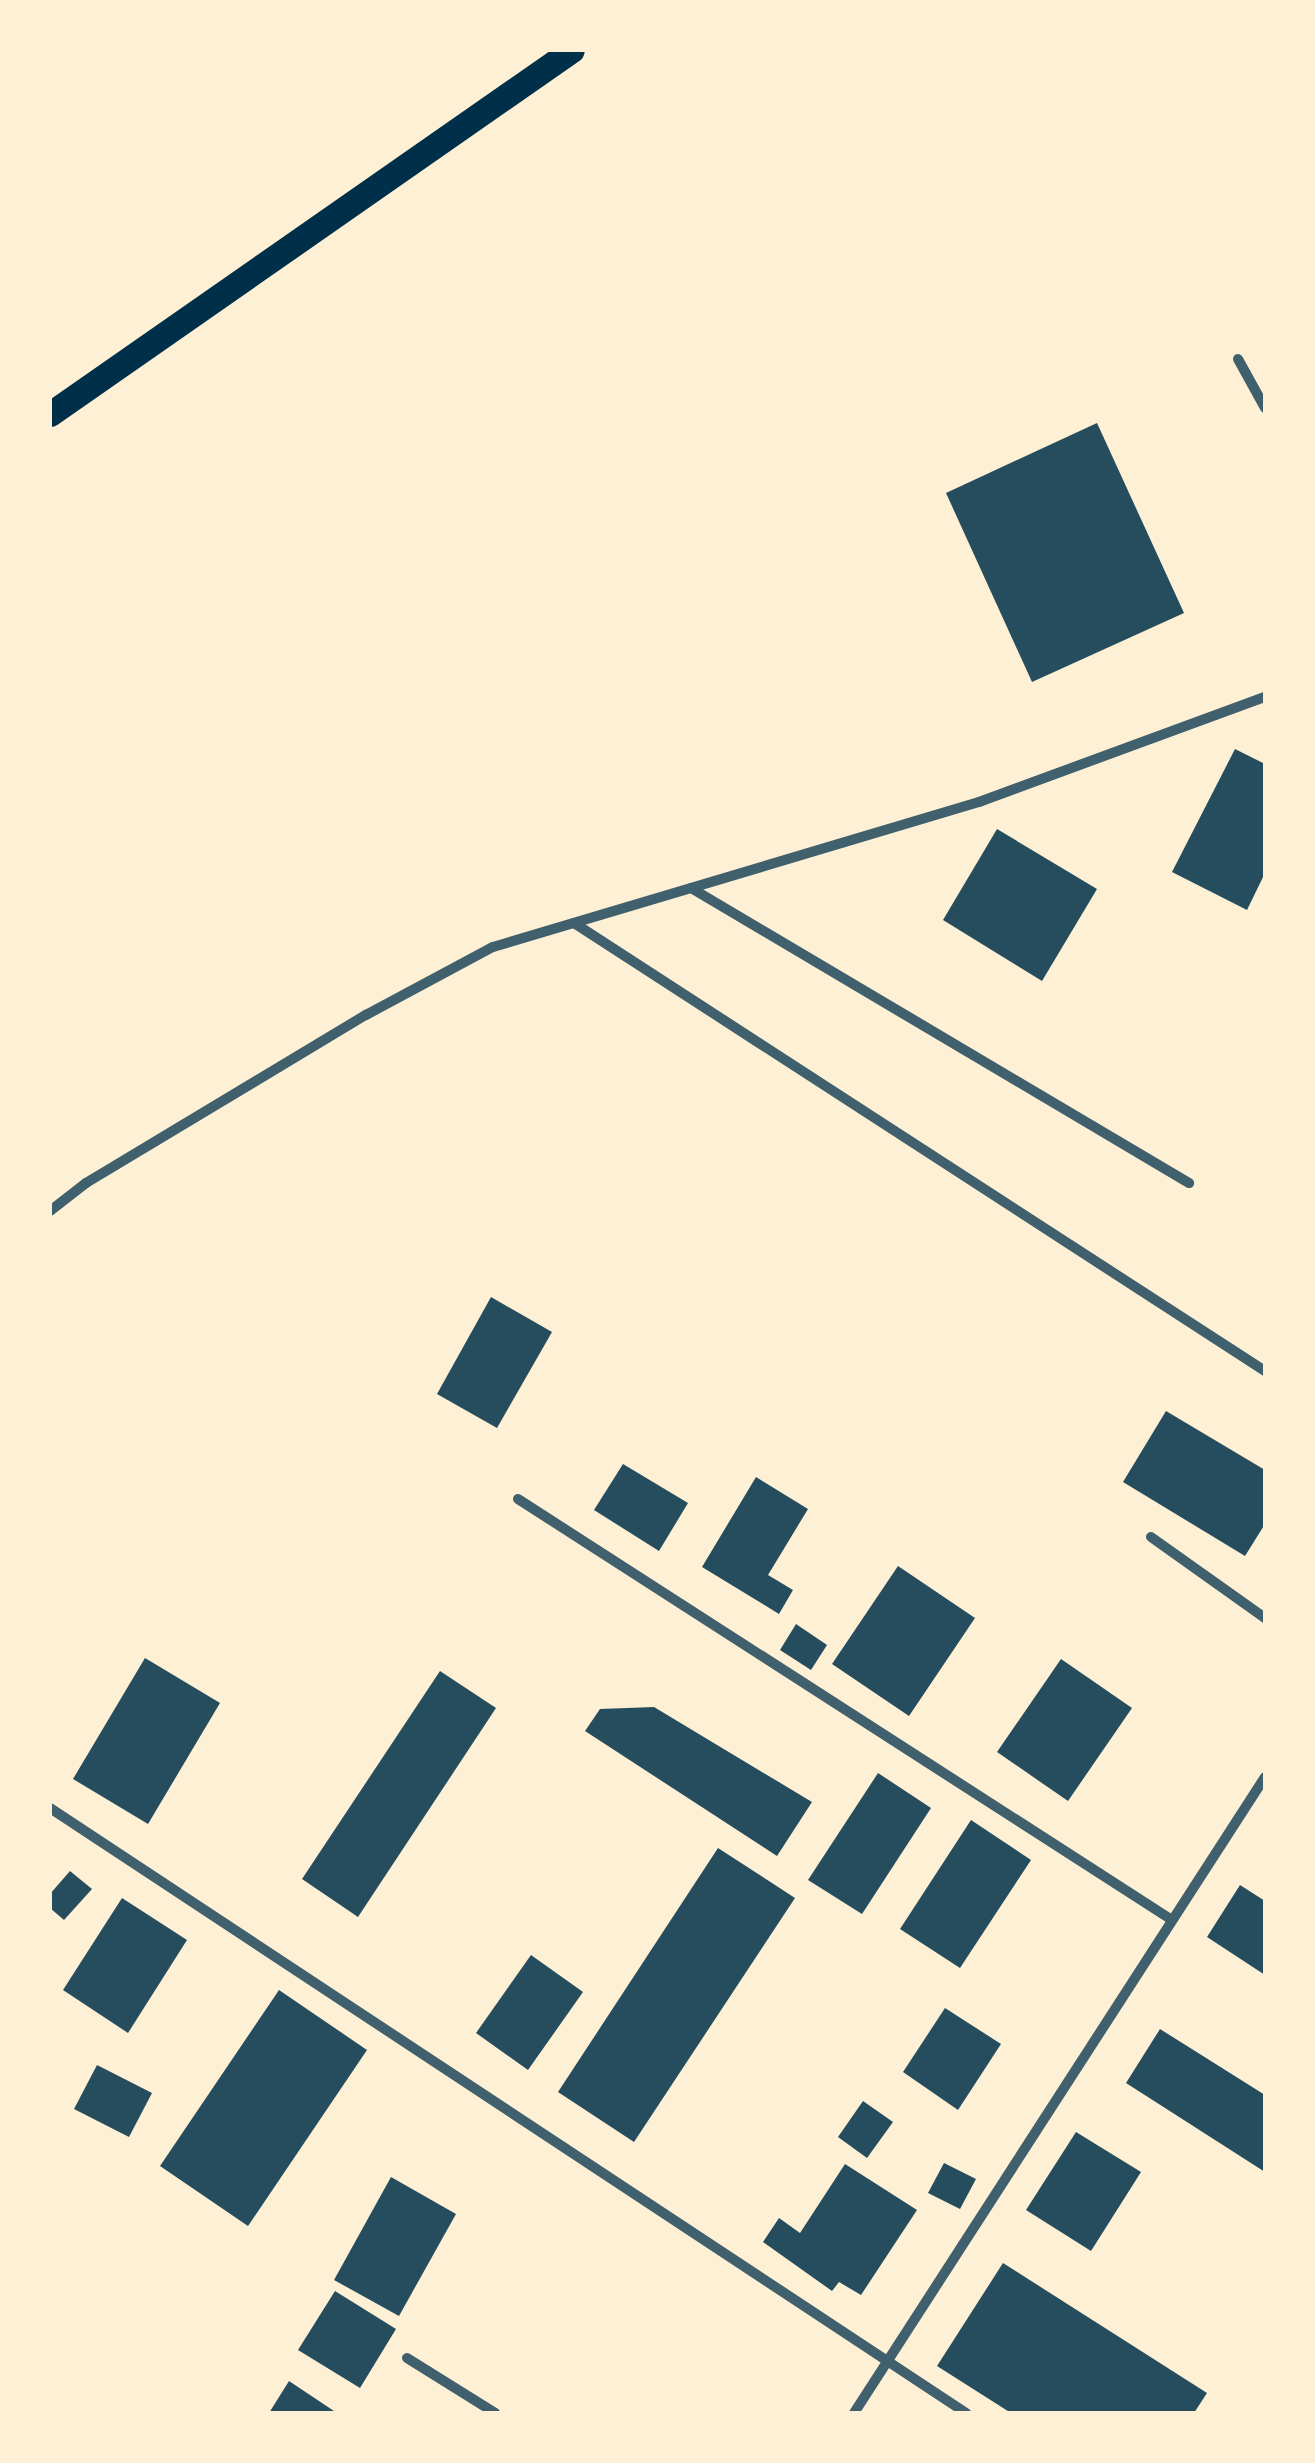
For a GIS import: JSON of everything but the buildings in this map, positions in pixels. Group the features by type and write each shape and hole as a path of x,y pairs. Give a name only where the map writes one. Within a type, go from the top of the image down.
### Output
{"main road":[{"path":"50,414 572,50"}],"street":[{"path":"1238,359 1265,408"},
{"path":"50,1211 86,1183 366,1015 493,946 979,802 1265,697"},
{"path":"690,888 1189,1183"},
{"path":"574,923 1265,1371"},
{"path":"518,1499 1172,1920"},
{"path":"1151,1537 1265,1618"},
{"path":"854,2413 1265,1777"},
{"path":"50,1808 966,2413"},
{"path":"407,2358 494,2413"}]}
